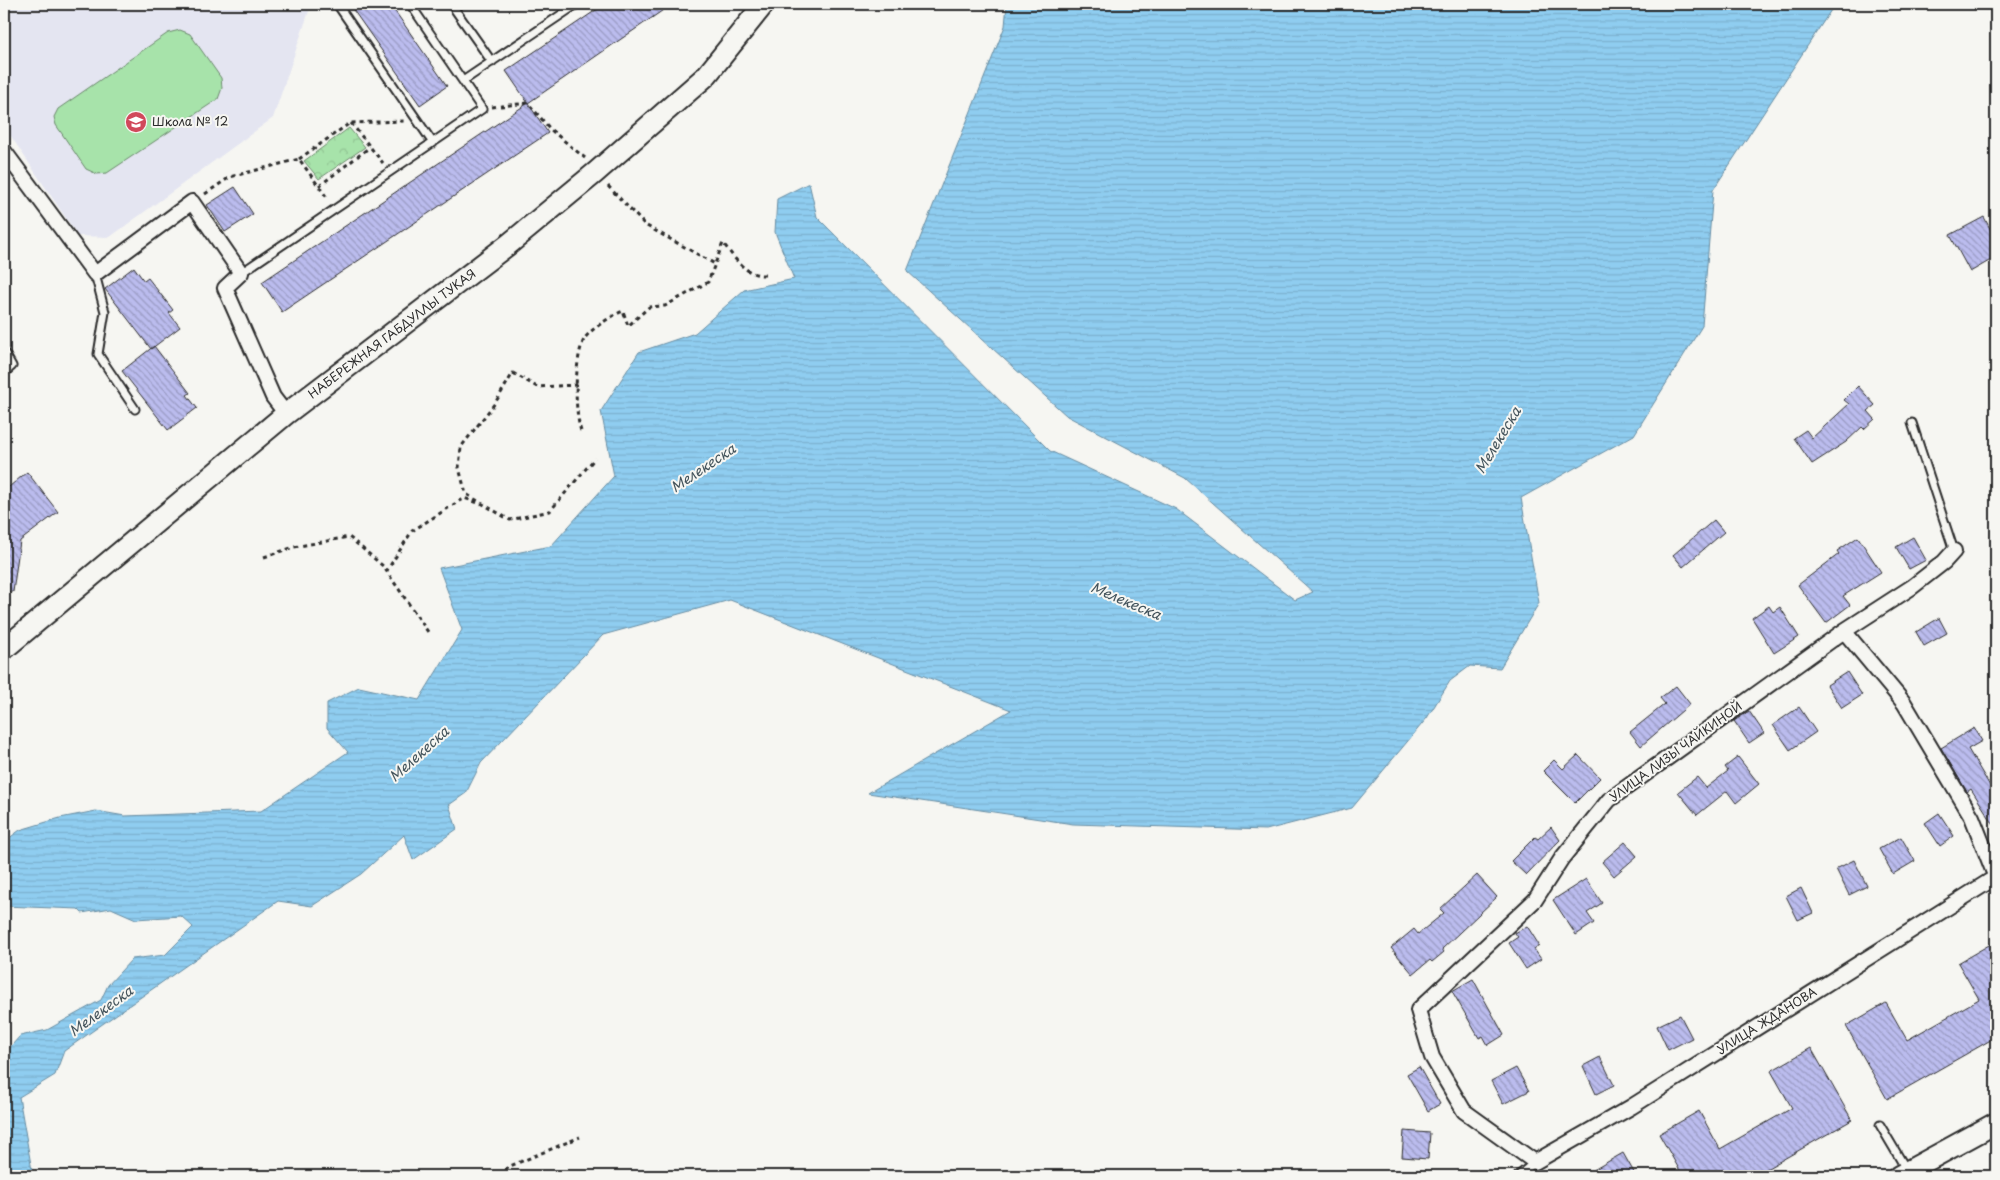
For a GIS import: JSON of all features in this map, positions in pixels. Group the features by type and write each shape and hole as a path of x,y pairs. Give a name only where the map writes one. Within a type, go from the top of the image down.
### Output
{"main road":[{"name":"НАБЕРЕЖНАЯ ГАБДУЛЛЫ ТУКАЯ","path":"4,649 286,414 509,244 595,173 706,76 764,4"},
{"path":"1903,1174 1996,1123"}],"street":[{"path":"4,151 95,274 192,202 241,273 224,288 273,397 286,414"},
{"name":"УЛИЦА ЛИЗЫ ЧАЙКИНОЙ","path":"1535,1162 1464,1112 1432,1057 1418,1010 1535,900 1562,858 1609,800 1844,631 1912,587 1944,562 1954,551"},
{"path":"1844,631 1904,703 1972,817 1996,878"},
{"name":"УЛИЦА ЖДАНОВА","path":"1535,1162 1631,1107 1996,878"}],"lane":[{"path":"337,4 433,143"},
{"path":"241,273 482,109 410,4"},
{"path":"451,4 492,62"},
{"path":"462,80 492,62 577,4"},
{"path":"95,274 105,312 98,354 134,409"},
{"path":"4,352 12,366 4,373"},
{"path":"1912,423 1954,551"},
{"path":"1880,1125 1903,1174"},
{"path":"1518,1176 1535,1162"}],"path":[{"path":"192,202 230,177 299,159 350,123 418,120"},
{"path":"350,123 390,172"},
{"path":"318,186 370,147"},
{"path":"299,159 336,208"},
{"path":"581,431 578,421 577,368 585,338 611,316 623,310 628,326 649,307 665,306 708,282 723,243 741,266 758,275 765,275"},
{"path":"577,385 536,387 513,372 495,403 461,447 459,468 466,494 510,520 550,511 595,458"},
{"path":"386,572 412,531 464,498 488,507"},
{"path":"264,557 294,547 349,537 383,566 428,632"},
{"path":"500,1176 508,1167 580,1136"}],"shaded area":[{"name":"Школа № 12","path":"4,4 311,5 273,118 110,237 78,236 4,126"}],"green space":[{"path":"180,30 190,34 221,78 222,88 218,99 107,173 97,174 86,169 56,125 54,117 58,109 168,33"},
{"path":"349,128 365,147 319,179 304,161"}],"water":[{"name":"Мелекеска","path":"1007,4 1827,4 1831,10 1713,190 1702,326 1634,435 1521,498 1539,603 1500,668 1470,666 1450,681 1427,718 1352,808 1266,830 1073,824 868,793 1011,710 730,600 603,635 481,763 466,793 449,805 457,829 413,860 404,835 361,874 312,906 278,901 64,1051 55,1075 19,1097 33,1176 4,1176 4,1054 20,1036 47,1030 101,1000 108,985 132,959 165,955 193,927 181,916 136,919 111,908 82,913 78,909 4,906 4,842 20,830 60,818 96,811 125,816 261,811 348,752 327,728 327,703 359,687 419,700 462,630 439,568 551,546 614,476 601,411 639,352 695,333 744,290 794,279 775,232 777,199 809,183 817,217 1050,451 1176,509 1295,600 1313,592 1185,478 1067,416 907,271 1005,26"}],"building":[{"path":"349,4 390,4 447,86 420,105"},
{"path":"605,4 672,4 528,103 506,71"},
{"path":"528,103 548,133 282,312 262,282"},
{"path":"235,187 253,214 225,232 207,205"},
{"path":"1984,217 1996,240 1996,257 1970,272 1950,235"},
{"path":"134,267 144,281 148,278 173,310 169,313 180,327 151,349 105,289"},
{"path":"154,346 190,393 187,395 197,408 168,430 122,371"},
{"path":"1858,386 1875,405 1868,411 1875,419 1864,429 1862,427 1846,442 1812,464 1794,438 1806,430 1812,438 1849,404 1844,400"},
{"path":"27,472 58,512 20,541 13,592 4,591 4,491"},
{"path":"1714,520 1724,532 1683,567 1673,555"},
{"path":"1858,537 1881,572 1843,596 1850,605 1826,623 1798,585 1839,554 1837,551"},
{"path":"1913,537 1926,560 1909,569 1896,547"},
{"path":"1769,606 1773,612 1780,607 1799,637 1774,653 1752,618"},
{"path":"1939,618 1947,633 1924,646 1916,632"},
{"path":"1847,672 1862,695 1842,708 1827,685"},
{"path":"1676,686 1690,704 1641,746 1630,732 1665,704 1660,698"},
{"path":"1799,707 1816,732 1790,750 1773,725"},
{"path":"1749,711 1764,733 1749,743 1734,721"},
{"path":"1974,728 1982,741 1968,749 1996,796 1996,828 1971,789 1967,792 1941,748"},
{"path":"1578,755 1600,778 1575,803 1543,771 1554,760 1563,769"},
{"path":"1738,757 1759,784 1736,803 1727,791 1697,815 1678,792 1697,777 1706,788 1728,771 1725,767"},
{"path":"1939,813 1954,836 1940,846 1925,823"},
{"path":"1551,827 1560,840 1526,875 1511,861 1535,837 1538,839"},
{"path":"1901,837 1915,861 1893,874 1879,849"},
{"path":"1625,842 1637,856 1614,876 1602,862"},
{"path":"1854,860 1867,886 1849,895 1836,869"},
{"path":"1477,875 1497,897 1442,949 1444,952 1432,962 1430,960 1413,974 1391,948 1414,929 1418,934 1444,913 1440,909"},
{"path":"1586,879 1602,903 1587,913 1594,923 1576,935 1553,900"},
{"path":"1801,888 1813,913 1798,920 1786,896"},
{"path":"1527,926 1539,945 1534,949 1541,959 1526,969 1509,943 1518,937 1515,933"},
{"path":"1996,941 1996,1037 1887,1099 1846,1026 1886,1003 1907,1040 1979,999 1958,963"},
{"path":"1473,979 1504,1035 1488,1045 1483,1036 1479,1038 1452,991"},
{"path":"1680,1015 1692,1038 1668,1050 1657,1026"},
{"path":"1811,1048 1852,1120 1754,1176 1683,1176 1659,1134 1699,1111 1720,1149 1792,1108 1771,1071"},
{"path":"1600,1057 1614,1085 1596,1094 1583,1066"},
{"path":"1419,1067 1440,1104 1428,1111 1407,1074"},
{"path":"1516,1068 1529,1091 1503,1104 1491,1081"},
{"path":"1404,1131 1430,1133 1428,1159 1402,1157"},
{"path":"1623,1153 1636,1176 1583,1176"}],"place":[{"name":"Школа № 12","path":"136,122"}]}
